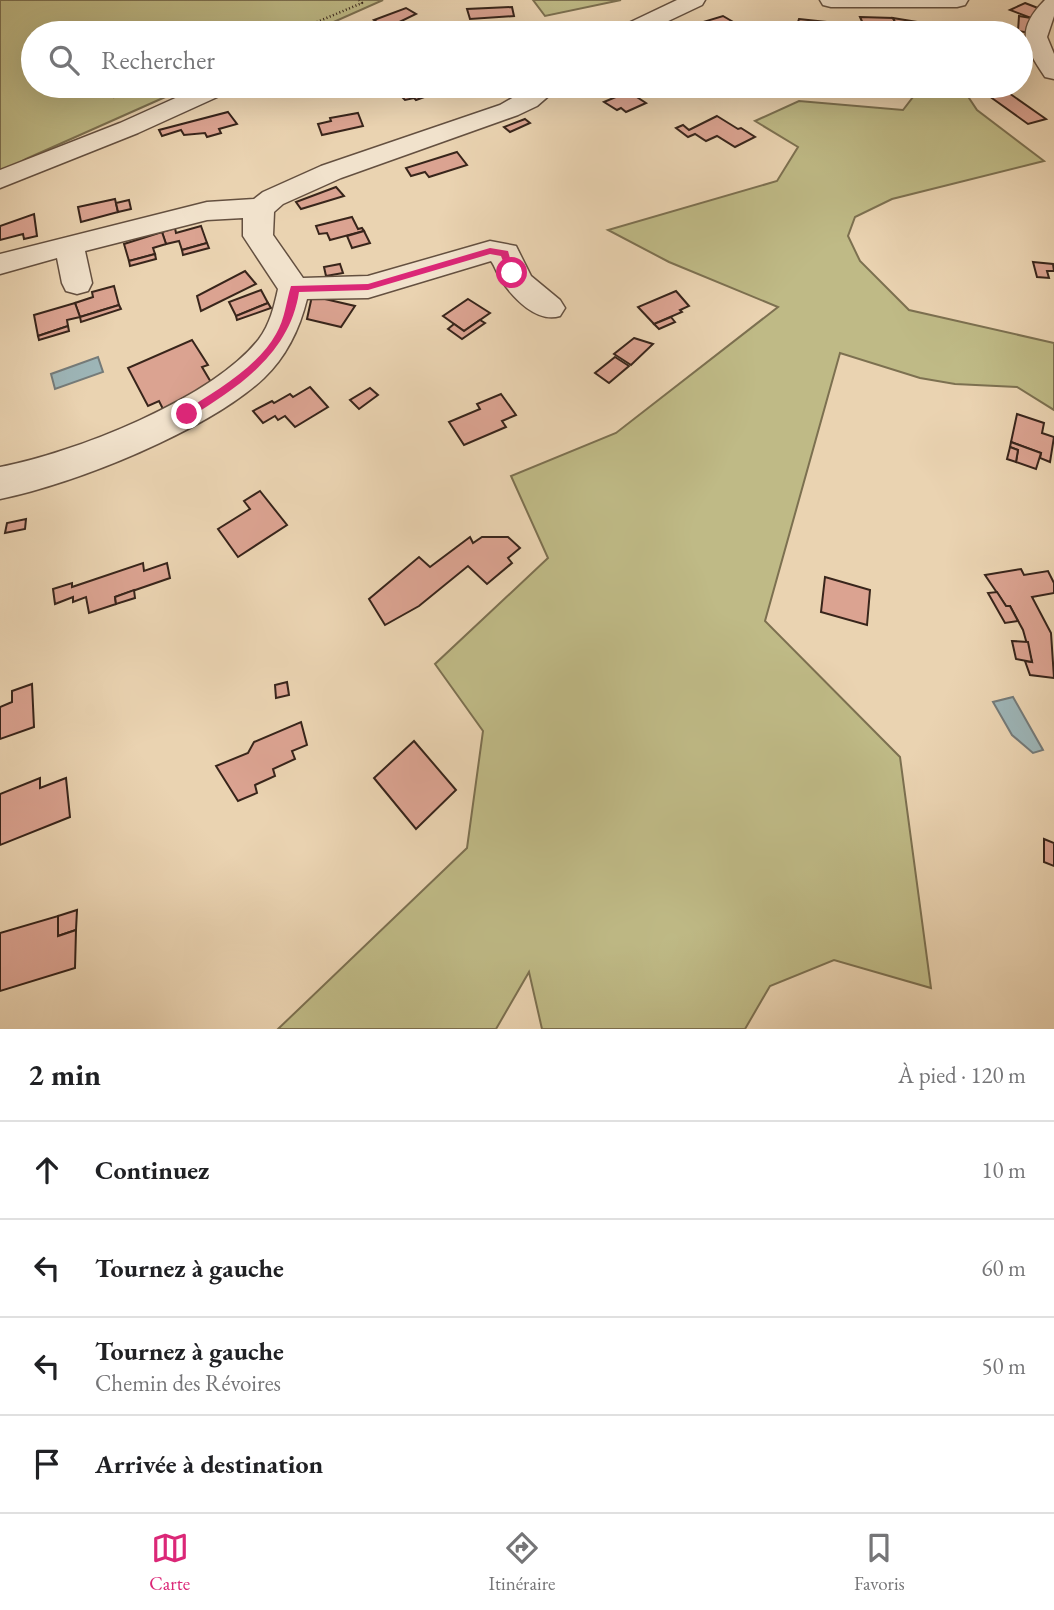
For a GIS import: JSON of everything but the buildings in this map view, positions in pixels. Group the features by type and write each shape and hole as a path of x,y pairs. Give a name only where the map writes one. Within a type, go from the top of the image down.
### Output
{"street":[{"path":"651,21 694,0"},
{"path":"831,0 957,0"},
{"path":"1054,3 1044,13 1034,36 1037,48 1054,72"},
{"path":"0,180 130,128 195,98"},
{"path":"0,483 31,477 86,457 187,414 230,387 270,350 281,334 295,289 289,277 261,244 257,220 261,208 273,198 299,185 509,110 532,98"},
{"path":"0,264 207,211 261,208"},
{"path":"69,245 77,283"},
{"path":"295,289 368,287 490,251 505,253 512,273 520,284 549,308"}],"path":[{"path":"319,21 362,3 359,0"}],"shaded area":[{"path":"0,0 383,0 336,21 21,21 21,98 163,98 26,159 0,174"},
{"path":"533,0 621,0 545,16"},
{"path":"912,98 969,98 977,110 1044,161 892,199 855,217 848,236 860,261 909,310 1054,343 1054,410 1017,387 955,384 920,378 840,353 765,621 900,757 931,988 834,960 770,986 745,1029 542,1029 529,972 496,1029 278,1029 467,848 483,731 435,664 548,558 511,476 616,433 778,307 669,262 608,230 777,181 798,147 755,121 799,101 903,110"}],"water":[{"path":"98,357 103,372 55,389 51,374"},
{"path":"1013,697 1043,750 1033,753 1012,735 993,702"}],"route":[{"path":"187,414 230,387 270,350 281,334 295,289 368,287 490,251 505,253 512,273"}]}
